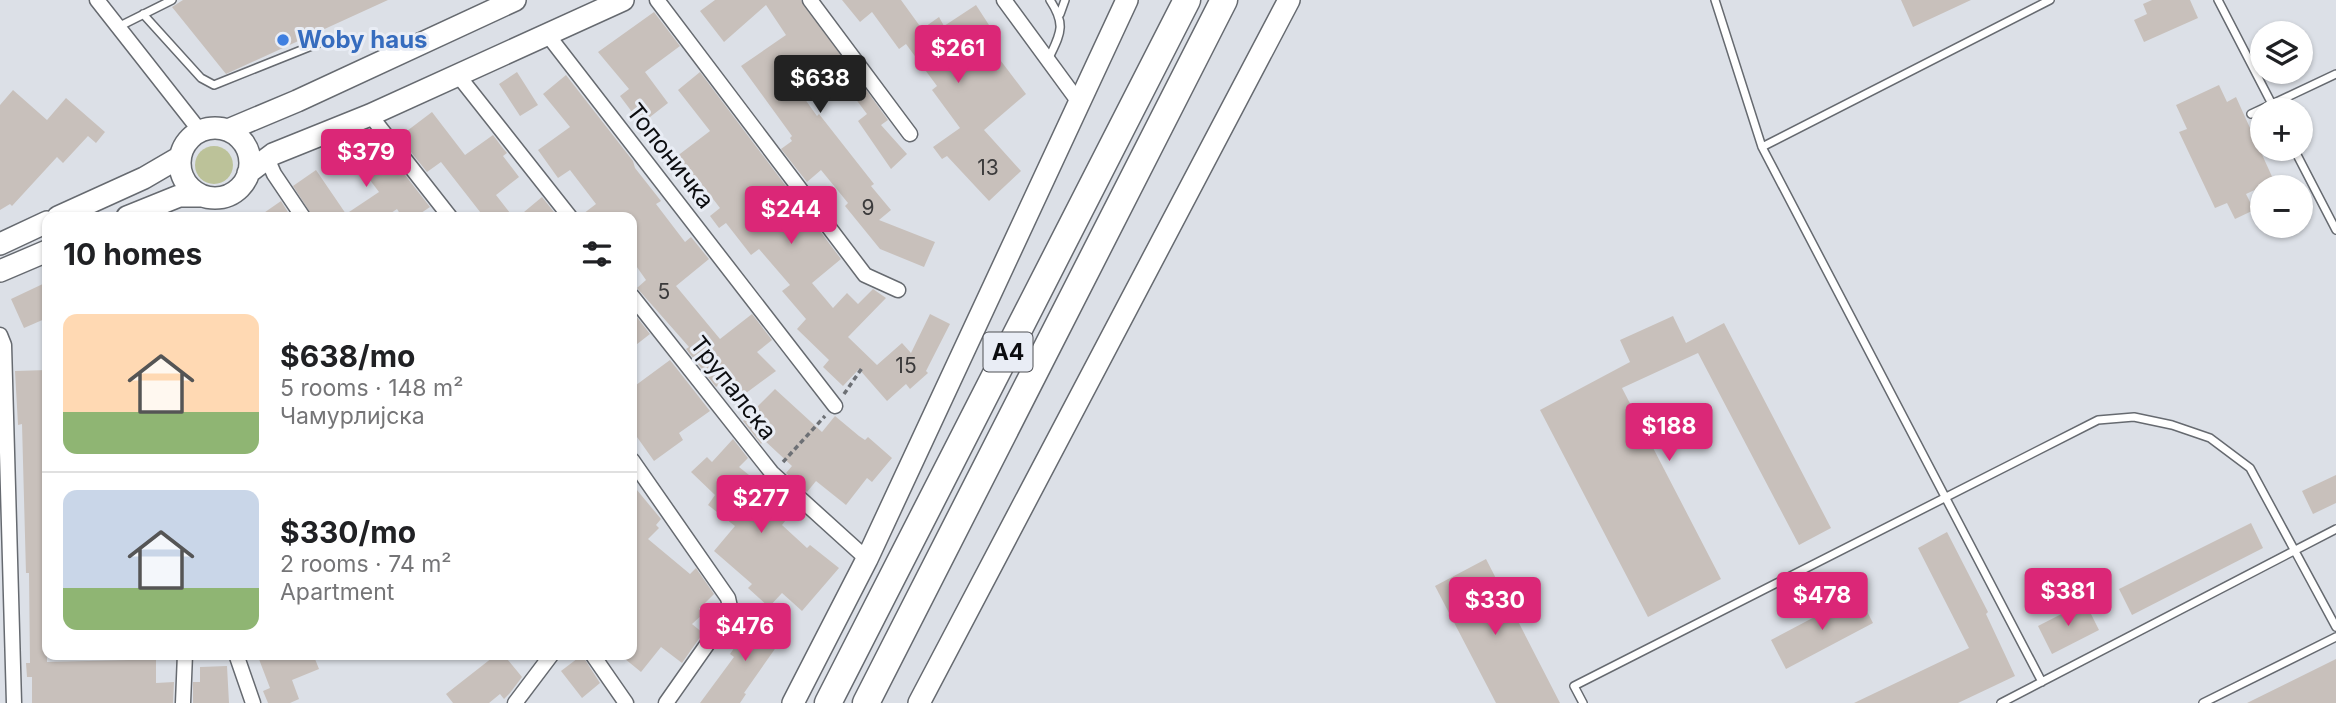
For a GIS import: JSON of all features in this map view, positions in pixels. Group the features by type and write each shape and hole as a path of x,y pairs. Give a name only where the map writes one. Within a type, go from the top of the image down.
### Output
{"highway":[{"name":"A4","path":"828,703 1187,0"},
{"name":"A4","path":"866,703 1224,0"}],"main road":[{"path":"228,130 515,0"},
{"path":"140,212 179,197 225,196 243,183 248,173 267,158 370,115 623,0"},
{"path":"793,703 867,559 1126,0"},
{"path":"919,703 1289,0"},
{"path":"69,212 144,178 180,157 187,142 200,131 209,128 228,130 237,135 248,152 248,173"},
{"path":"180,157 184,180 192,190 202,196"},
{"path":"0,244 42,224"},
{"path":"0,271 42,253"}],"street":[{"path":"97,0 200,131"},
{"path":"657,0 865,275 898,290"},
{"path":"810,0 910,134"},
{"path":"1004,0 1078,101"},
{"name":"Топоничка","path":"547,34 835,405"},
{"path":"457,74 566,212"},
{"path":"370,115 446,212"},
{"path":"267,158 274,174 300,212"},
{"name":"Трупалска","path":"637,302 772,474 867,559"},
{"path":"0,335 4,345 14,703"},
{"path":"637,467 729,602 727,616 666,703"},
{"path":"183,703 185,660"},
{"path":"238,660 253,703"},
{"path":"515,703 547,660"},
{"path":"596,660 626,703"}],"lane":[{"path":"118,27 172,0"},
{"path":"1050,0 1060,14"},
{"path":"1047,62 1060,34 1060,14 1065,0"},
{"path":"1715,0 1762,148 2042,682"},
{"path":"1762,148 2050,0"},
{"path":"2218,0 2268,98"},
{"path":"143,14 201,78 214,85 319,43"},
{"path":"2290,98 2336,74"},
{"path":"2300,161 2336,230"},
{"path":"1583,703 1574,686 2098,420 2134,417 2172,425 2210,438 2250,468 2336,627"},
{"path":"2001,703 2336,529"},
{"path":"2203,703 2336,637"}],"path":[{"path":"772,474 835,405 862,368"}],"green space":[{"path":"214,146 227,152 233,165 227,178 214,184 201,178 195,165 201,152"}],"building":[{"path":"183,0 388,0 226,74 172,7"},
{"path":"715,0 801,0 888,120 881,125 907,154 891,169 858,121 867,114 846,86 837,92 811,56 787,74 817,116 819,114 874,184 871,186 891,210 879,220 935,242 924,267 880,249 845,206 848,203 821,170 807,182 781,149 792,141 792,136 741,66 786,35 766,5 724,42 700,11"},
{"path":"842,0 901,0 922,29 939,17 944,26 976,5 989,25 979,32 1026,94 984,130 1021,171 989,201 947,156 942,159 933,147 960,128 932,90 937,86 906,44 899,49 872,12 860,22"},
{"path":"1901,0 1971,0 1913,27"},
{"path":"2152,0 2190,0 2198,18 2144,42 2134,20 2147,14 2143,4"},
{"path":"654,12 680,46 645,72 668,103 641,124 620,96 629,89 598,52"},
{"path":"517,72 538,105 520,116 499,84"},
{"path":"700,72 841,259 812,283 833,308 847,293 858,304 873,289 886,298 848,337 877,365 902,343 911,353 930,314 950,324 926,371 928,373 910,389 906,384 887,401 859,369 843,386 823,367 829,360 797,329 806,319 782,291 790,285 759,249 751,255 726,223 719,228 710,216 720,208 697,178 690,184 672,160 710,131 678,90"},
{"path":"566,75 633,161 635,168 661,201 656,204 685,242 691,237 709,259 676,286 720,339 752,314 772,340 757,352 776,371 738,399 722,382 716,387 686,349 689,347 637,288 646,280 637,267 637,212 586,212 596,204 570,170 558,178 538,150 570,127 543,94"},
{"path":"2219,85 2227,102 2236,97 2250,128 2250,161 2265,161 2271,175 2250,175 2250,192 2246,194 2250,202 2250,212 2235,219 2227,203 2215,208 2179,132 2187,129 2176,105"},
{"path":"13,90 47,120 66,98 105,132 96,143 88,136 63,163 57,157 12,206 10,204 0,210 0,105"},
{"path":"432,112 465,155 493,135 507,153 503,156 519,177 496,195 509,212 480,212 441,162 427,172 399,137"},
{"path":"368,137 379,152 384,148 430,207 422,212 399,212 397,209 392,212 349,212 379,192 348,151"},
{"path":"316,170 345,212 310,212 293,186"},
{"path":"542,197 554,212 524,212"},
{"path":"281,201 288,212 265,212"},
{"path":"42,284 42,320 24,328 11,299"},
{"path":"1673,316 1686,343 1724,323 1831,528 1799,545 1698,353 1622,388 1721,579 1648,617 1540,410 1630,362 1620,340"},
{"path":"637,317 650,334 637,344"},
{"path":"670,360 710,411 679,433 683,440 654,461 637,437 637,384"},
{"path":"42,370 42,660 156,660 156,683 174,682 173,703 32,703 32,677 27,677 26,663 30,663 29,573 26,573 22,424 18,425 15,371"},
{"path":"775,389 822,432 835,416 865,440 868,437 892,458 872,482 867,478 846,505 816,481 807,492 786,473 792,466 764,440 761,444 743,421"},
{"path":"733,439 748,458 739,467 759,483 754,489 786,520 782,525 807,548 810,545 839,568 802,611 782,593 769,607 748,588 752,584 714,551 735,526 708,505 715,495 691,472 707,457 712,462"},
{"path":"2336,475 2336,503 2313,514 2302,491"},
{"path":"637,490 661,519 656,525 659,528 648,539 690,574 696,568 714,594 699,609 703,614 692,624 703,633 682,663 661,647 641,672 626,660 637,660"},
{"path":"2251,523 2263,548 2132,615 2119,589"},
{"path":"1947,532 1988,612 1986,614 2015,676 1958,703 1854,703 1969,648 1918,548"},
{"path":"1486,559 1560,703 1496,703 1435,586"},
{"path":"1858,594 1873,623 1786,669 1771,640"},
{"path":"2085,602 2099,630 2052,654 2038,626"},
{"path":"757,615 784,636 744,693 746,694 740,703 700,703 734,657 730,654"},
{"path":"2336,659 2336,703 2247,703"},
{"path":"259,660 315,660 319,669 292,680 299,699 290,703 268,703 263,691 270,688"},
{"path":"489,660 508,660 522,677 504,699 500,694 489,703 453,703 446,694"},
{"path":"575,660 585,660 600,683 582,698 561,671"},
{"path":"227,666 229,703 193,703 193,682 200,682 200,667"}],"place":[{"name":"Woby haus","path":"283,40"}]}
